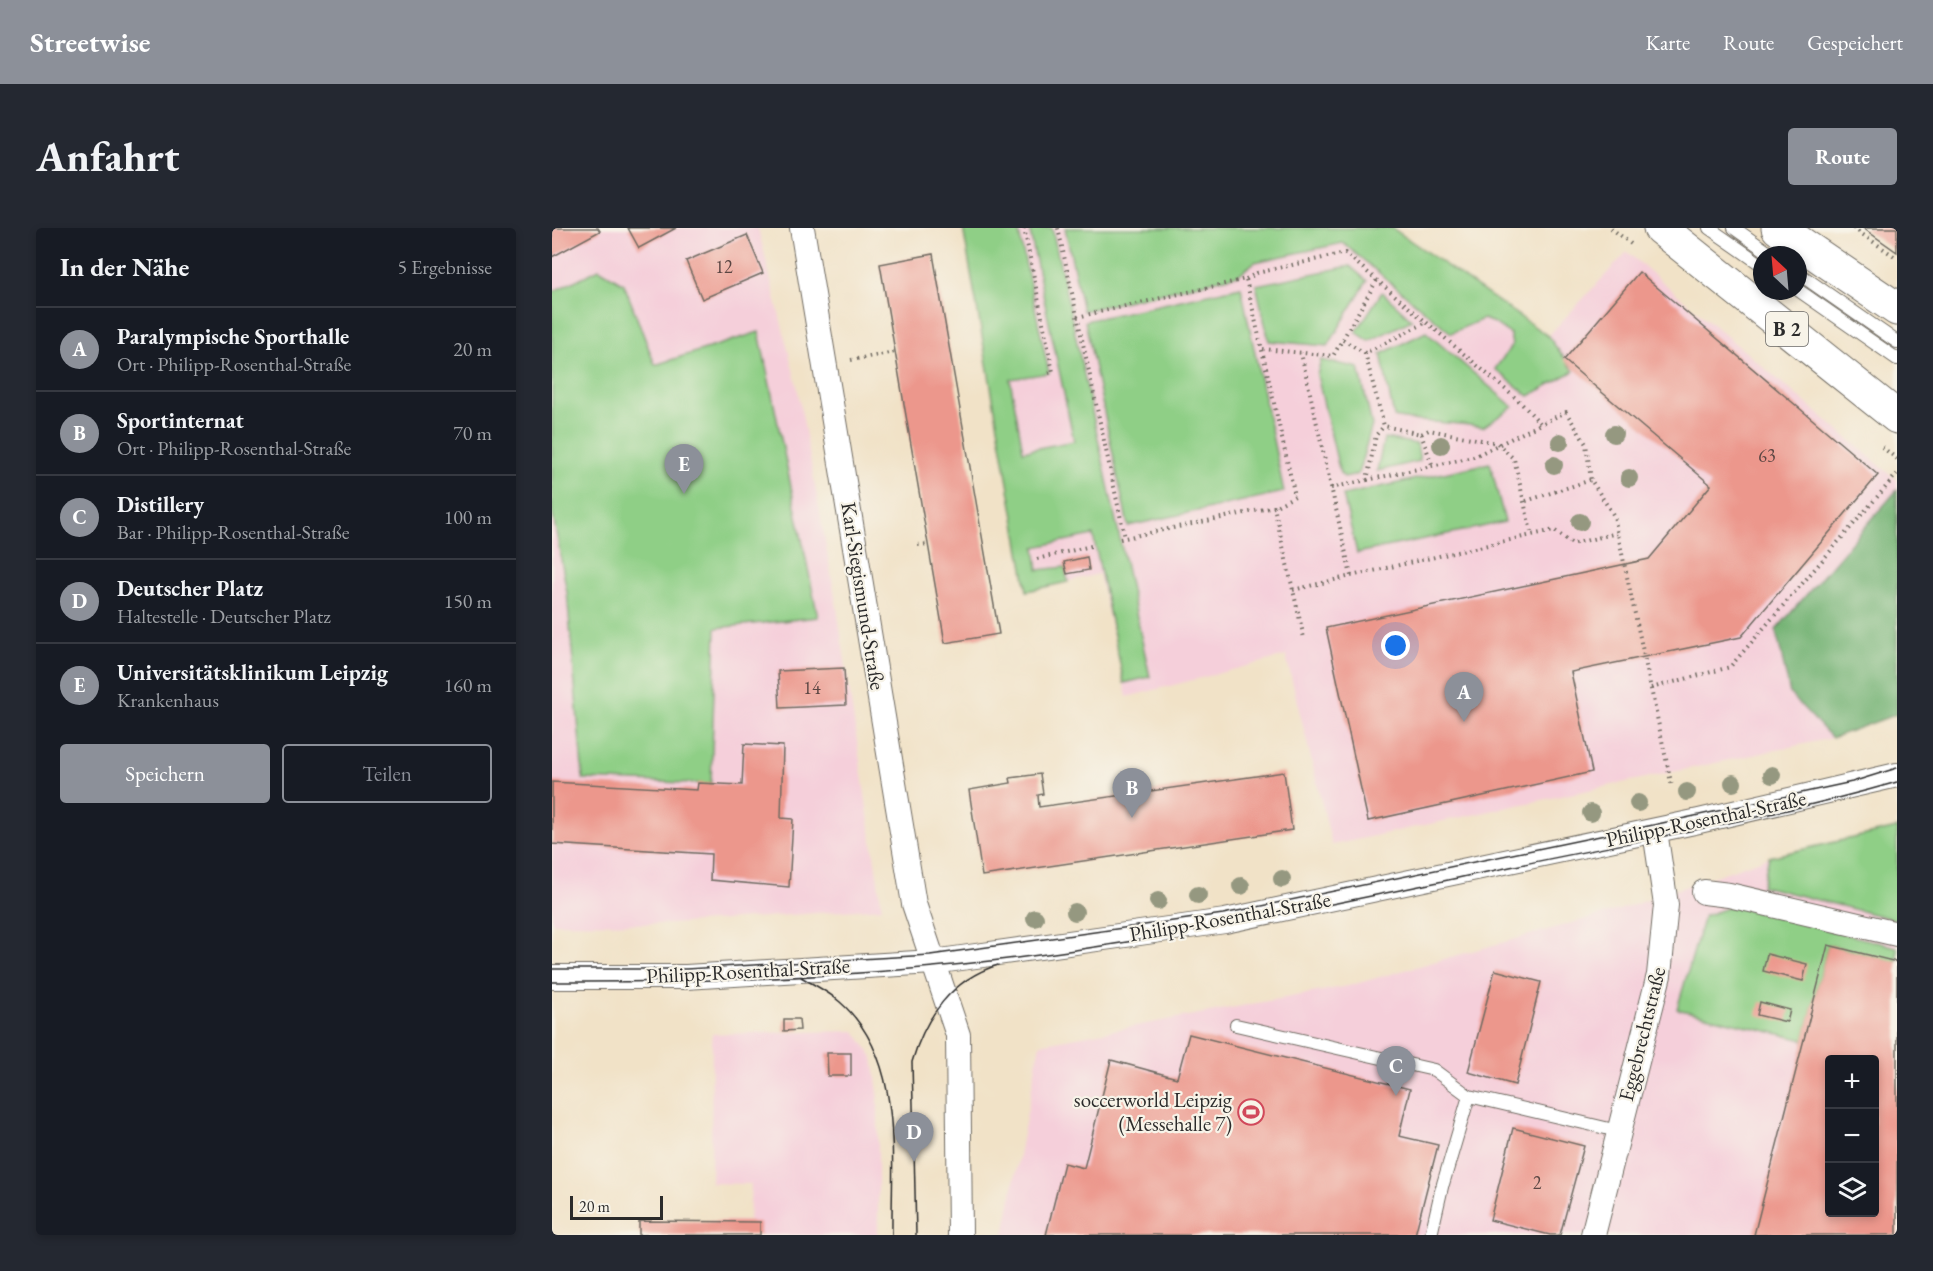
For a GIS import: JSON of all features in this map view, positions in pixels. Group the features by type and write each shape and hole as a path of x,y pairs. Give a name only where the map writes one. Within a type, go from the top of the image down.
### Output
{"main road":[{"name":"B 2","path":"1660,228 1897,417"},
{"path":"1778,228 1897,309"}],"street":[{"name":"Karl-Siegismund-Straße","path":"802,228 914,904 958,1035 960,1235"},
{"name":"Philipp-Rosenthal-Straße","path":"552,977 686,977 933,962 1225,921 1655,831 1897,775"},
{"name":"Eggebrechtstraße","path":"1593,1235 1659,975 1666,905 1655,831"},
{"path":"1704,892 1729,895 1897,934"}],"lane":[{"path":"1709,228 1753,259"},
{"path":"1734,228 1759,246"},
{"path":"1807,279 1897,342"},
{"path":"1807,296 1897,359"},
{"path":"1236,1025 1434,1070 1469,1096 1618,1131"},
{"path":"1431,1235 1469,1096"}],"path":[{"path":"1024,228 1053,372 1049,373"},
{"path":"1058,228 1125,538"},
{"path":"1853,228 1897,258"},
{"path":"1077,317 1246,279 1257,273 1345,253 1519,401 1541,424"},
{"path":"1119,539 1274,507 1295,496 1246,279"},
{"path":"1263,349 1333,356 1377,280"},
{"path":"1365,353 1427,322"},
{"path":"1342,340 1365,353 1384,426"},
{"path":"825,364 895,352"},
{"path":"1301,353 1351,576"},
{"path":"1331,488 1473,457 1497,443 1566,412 1587,444 1591,480 1614,516 1672,787"},
{"path":"1384,426 1421,434 1429,430 1497,443 1514,459 1526,501 1532,536"},
{"path":"1367,480 1376,435 1384,426"},
{"path":"1421,434 1433,467"},
{"path":"1651,687 1730,667 1897,474"},
{"path":"1526,501 1591,480"},
{"path":"1274,507 1304,638"},
{"path":"1293,590 1554,530 1572,544 1617,533"},
{"path":"918,545 928,544"},
{"path":"1036,559 1095,545"}],"shaded area":[{"path":"552,228 758,228 797,386 836,601 882,908 672,924 552,923"},
{"path":"963,228 1392,228 1548,336 1627,252 1897,480 1897,490 1790,694 1832,738 1332,845 1286,656 1127,697 1099,574 1027,591"},
{"path":"1897,828 1897,1235 1004,1235 1040,1044 1348,986 1622,909 1769,857"},
{"path":"855,1031 873,1057 878,1092 878,1235 639,1235 639,1221 749,1221 751,1184 711,1183 712,1034"}],"green space":[{"path":"963,228 1018,228 1049,373 1010,379 1023,451 1074,441 1029,228 1052,228 1150,677 1124,683 1093,535 1035,547 1038,570 1065,567 1068,582 1027,591"},
{"path":"1065,228 1392,228 1548,336 1574,371 1529,396 1495,369 1512,345 1510,334 1494,323 1483,319 1451,333 1343,243 1255,262 1238,275 1083,311"},
{"path":"1350,266 1367,281 1328,346 1269,341 1256,285"},
{"path":"599,269 624,284 655,365 759,332 818,617 716,628 711,784 583,779 567,592 552,510 552,292"},
{"path":"1241,287 1284,492 1128,526 1085,321"},
{"path":"1382,292 1412,320 1369,341 1356,332"},
{"path":"1426,332 1513,407 1483,427 1394,417 1381,354"},
{"path":"1321,360 1359,368 1372,425 1358,474 1344,477 1340,473 1317,375"},
{"path":"1384,438 1417,444 1420,461 1377,471"},
{"path":"1490,463 1505,522 1357,553 1343,495"},
{"path":"1897,490 1897,714 1832,738 1790,694 1776,630"},
{"path":"1897,828 1897,920 1762,886 1769,857"},
{"path":"1733,906 1897,947 1897,962 1828,945 1804,1040 1677,1009 1704,916"}],"building":[{"path":"552,228 598,228 600,231 552,257"},
{"path":"628,228 676,228 639,248"},
{"path":"1863,228 1897,228 1897,252"},
{"path":"747,235 763,273 702,299 686,261"},
{"path":"933,254 999,634 945,643 880,264"},
{"path":"1639,272 1878,475 1741,637 1571,672 1592,772 1368,821 1326,628 1649,559 1711,485 1564,360"},
{"path":"1087,557 1089,570 1067,574 1064,562"},
{"path":"844,668 846,705 780,708 778,671"},
{"path":"744,744 783,746 781,818 793,819 789,887 710,880 711,854 552,844 552,782 697,790 698,783 742,785"},
{"path":"1284,772 1292,830 982,876 969,790 1011,783 1010,778 1040,774 1043,794 1038,795 1039,807"},
{"path":"1828,945 1897,962 1897,1235 1754,1235"},
{"path":"1767,954 1807,964 1803,981 1763,971"},
{"path":"1495,970 1541,982 1515,1085 1468,1072"},
{"path":"1760,1002 1790,1010 1787,1022 1757,1015"},
{"path":"784,1019 799,1019 800,1030 784,1031"},
{"name":"soccerworld Leipzig (Messehalle 7)","path":"1189,1034 1410,1089 1399,1136 1438,1145 1415,1235 1046,1235 1064,1163 1084,1168 1111,1060 1177,1078"},
{"path":"827,1053 851,1053 851,1076 828,1076"},
{"path":"1513,1128 1584,1146 1560,1235 1550,1235 1490,1220"},
{"path":"639,1221 760,1222 760,1235 639,1235"}],"tram line":[{"path":"552,969 686,969 930,955 1223,914 1852,782 1897,768"},
{"path":"552,982 729,980 847,974 965,964 1147,939 1803,807 1897,782"},
{"path":"916,1235 912,1062 924,1030 943,1002 967,980 998,965"},
{"path":"801,977 840,1002 861,1025 875,1051 885,1080 890,1111 892,1235"}],"place":[{"name":"Universitätsklinikum Leipzig","path":"684,494"},
{"name":"Paralympische Sporthalle","path":"1464,722"},
{"name":"Sportinternat","path":"1132,818"},
{"name":"Distillery","path":"1396,1096"},
{"name":"soccerworld Leipzig (Messehalle 7)","path":"1251,1112"},
{"name":"Deutscher Platz","path":"914,1162"}]}
